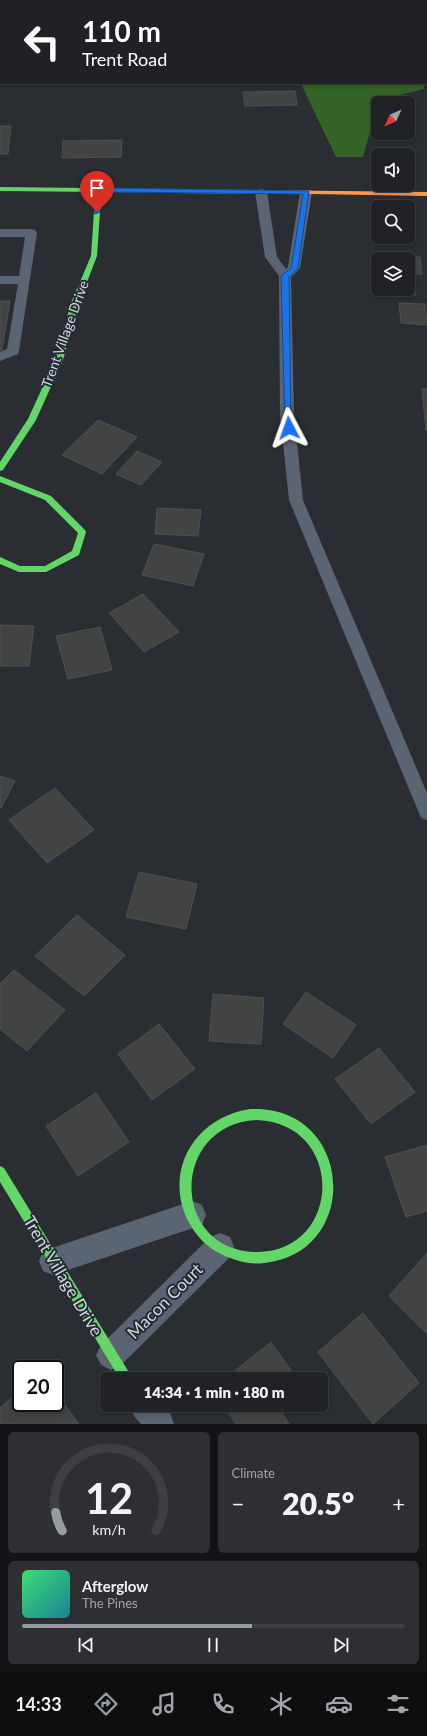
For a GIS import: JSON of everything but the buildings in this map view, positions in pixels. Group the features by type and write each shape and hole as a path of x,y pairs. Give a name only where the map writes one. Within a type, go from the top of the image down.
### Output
{"street":[{"path":"0,189 427,194"},
{"name":"Trent Village Drive","path":"0,468 32,420 59,360 75,302 94,256 97,212 104,190"},
{"path":"0,479 48,498 82,532 76,553 46,569 19,569 0,560"},
{"path":"256,1113 280,1117 300,1129 317,1146 327,1168 329,1192 324,1217 311,1237 291,1252 267,1258 242,1257 220,1248 203,1233 192,1215 186,1191 188,1167 197,1145 213,1128 234,1117 256,1113"},
{"name":"Trent Village Drive","path":"0,1172 53,1261 122,1372"},
{"path":"53,1261 192,1215"},
{"name":"Macon Court","path":"111,1355 220,1248"},
{"path":"150,1412 159,1424"}],"lane":[{"path":"261,192 271,257 285,276 287,414 296,500 427,813"},
{"path":"285,276 294,268 306,192"},
{"path":"0,233 31,233 14,351 0,357"},
{"path":"0,280 25,280"}],"green space":[{"path":"301,84 423,84 424,89 395,96 371,96 371,128 363,157 336,157"}],"traffic: fast":[{"path":"0,189 252,192"},
{"path":"0,468 32,420 59,360 75,303 94,256 97,212 104,190"},
{"path":"0,479 48,498 82,532 76,553 46,569 19,569 0,560"},
{"path":"257,1114 278,1117 291,1123 303,1130 313,1140 326,1165 329,1186 326,1207 320,1220 313,1232 303,1242 278,1255 257,1258 236,1255 223,1249 211,1242 201,1232 188,1207 185,1186 188,1165 194,1152 201,1140 211,1130 236,1117 257,1114"},
{"path":"0,1172 123,1372"}],"traffic: slow":[{"path":"252,192 427,194"}],"route":[{"path":"97,212 104,190 306,192 294,268 285,276 287,414 289,428"}]}
